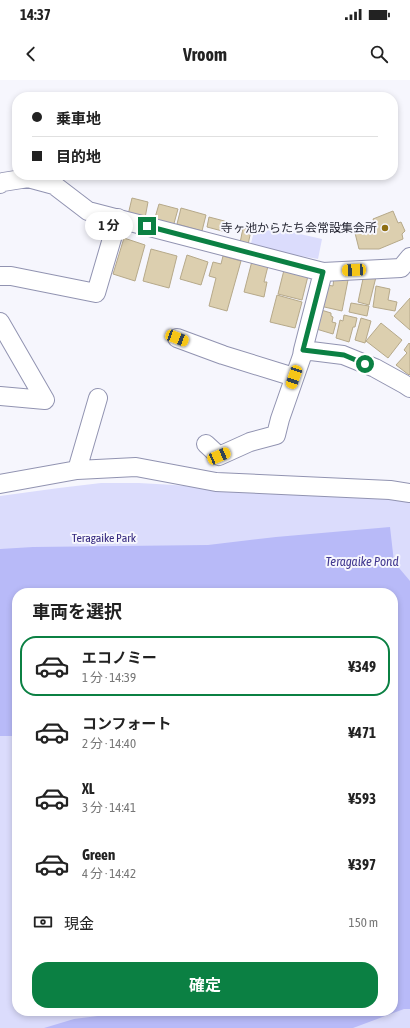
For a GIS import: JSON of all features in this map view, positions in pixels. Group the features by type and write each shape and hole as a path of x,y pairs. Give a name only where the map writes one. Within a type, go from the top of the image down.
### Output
{"street":[{"path":"0,184 16,180"},
{"path":"34,180 54,186 88,211 323,272 407,268"},
{"path":"0,276 11,276 96,293 118,218"},
{"path":"206,444 219,456 250,442 276,435 280,418 302,356 323,272"},
{"path":"0,322 45,400 0,396"},
{"path":"177,338 223,355 294,377"},
{"path":"303,350 344,355 375,368 410,388"},
{"path":"77,470 98,398"},
{"path":"0,484 77,470 136,467 216,482 390,490 410,493"}],"green space":[{"path":"256,224 322,239 318,259 250,247"},
{"name":"Teragaike Park","path":"101,483 139,483 254,492 384,497 410,502 410,1028 0,1028 0,496"}],"water":[{"name":"Teragaike Pond","path":"390,527 394,562 410,581 410,1009 398,1011 398,588 12,588 12,736 0,736 0,549 33,547 208,545 276,537"},
{"name":"Teragaike Pond","path":"98,1016 385,1016 353,1028 44,1028 74,1019"}],"building":[{"path":"132,198 148,202 145,218 128,215"},
{"path":"159,204 178,209 173,227 154,221"},
{"path":"181,208 206,215 202,231 177,224"},
{"name":"寺ヶ池からたち会常設集会所","path":"393,211 398,223 401,222 405,231 402,234 403,239 379,249 359,249 355,233 375,225 373,219"},
{"path":"209,217 232,223 230,233 207,227"},
{"path":"243,228 251,230 248,245 240,243"},
{"path":"124,238 145,245 135,281 113,274"},
{"path":"151,249 177,256 169,288 143,281"},
{"path":"187,255 208,262 201,285 180,279"},
{"path":"223,256 241,261 227,311 209,306 216,278 209,276 213,262 221,264"},
{"path":"252,261 268,266 264,282 267,282 264,297 244,292"},
{"path":"284,270 308,276 302,300 278,294"},
{"path":"364,274 376,277 369,305 358,302"},
{"path":"334,277 348,280 342,311 320,306 327,285 333,286"},
{"path":"376,286 390,289 388,300 397,302 395,311 373,307"},
{"path":"277,295 302,302 295,328 270,322"},
{"path":"410,298 410,330 394,316"},
{"path":"351,303 369,306 367,316 349,312"},
{"path":"318,309 331,313 331,316 333,317 332,322 336,323 333,334 313,328"},
{"path":"344,315 357,318 349,342 336,338 340,320 343,321"},
{"path":"361,318 371,321 365,343 355,340"},
{"path":"381,323 402,340 388,358 366,341"},
{"path":"409,343 409,375 396,365 407,353 404,350"}],"place":[{"name":"寺ヶ池からたち会常設集会所","path":"385,228"}],"route":[{"path":"147,226 323,272 303,350 344,355 365,364"}]}
